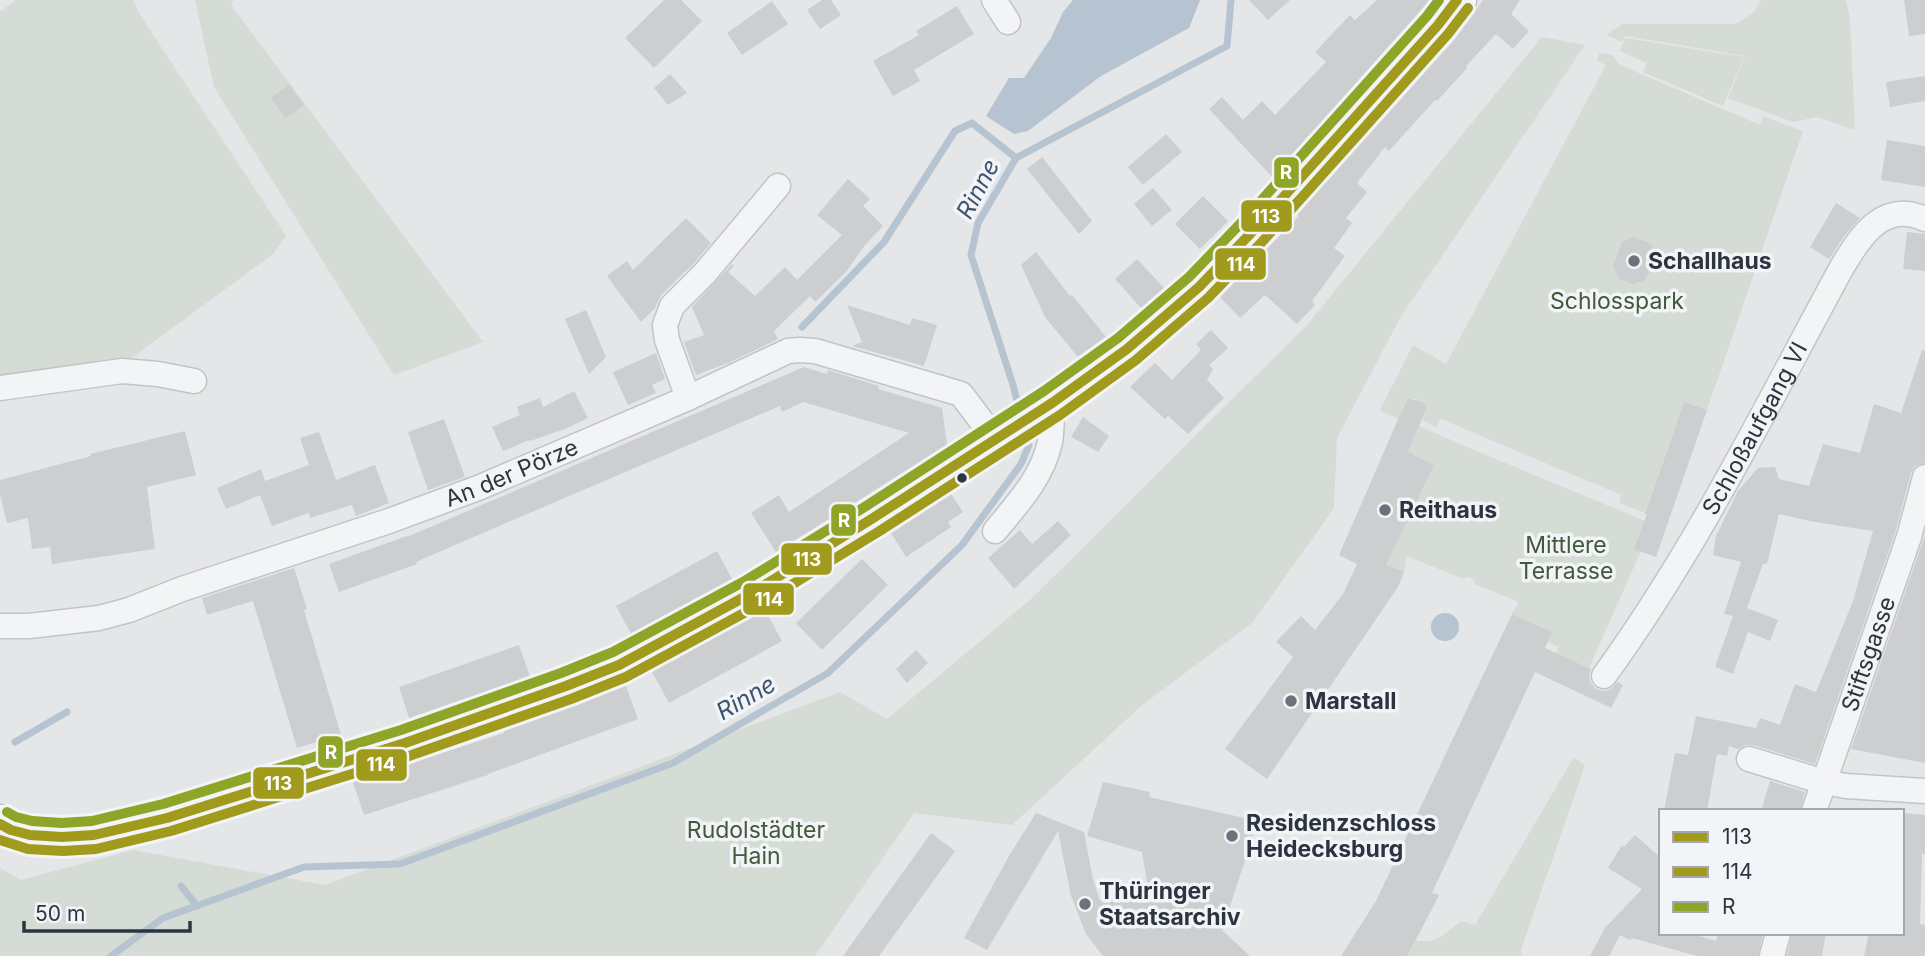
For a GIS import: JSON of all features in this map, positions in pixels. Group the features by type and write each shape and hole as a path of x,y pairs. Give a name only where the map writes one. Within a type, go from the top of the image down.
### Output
{"main road":[{"path":"0,824 30,835 94,835 167,818 405,743 566,686 619,665 750,594 934,480 1127,349 1199,287 1251,233 1430,34 1457,0"}],"street":[{"path":"994,0 1008,22"},
{"path":"688,398 667,340 665,324 673,306 705,273 778,186"},
{"name":"Schloßaufgang VI","path":"1604,676 1633,636 1726,482 1858,241 1873,225 1887,216 1902,213 1925,219"},
{"name":"An der Pörze","path":"0,626 29,626 99,618 129,610 182,589 389,521 478,488 688,398 788,351 815,351 961,394 1022,422"},
{"path":"0,388 122,371 194,381"},
{"path":"995,531 1031,487 1043,465 1050,440 1022,422"},
{"name":"Stiftsgasse","path":"1815,809 1909,537 1923,489"},
{"path":"1749,759 1824,782 1925,791"},
{"path":"1772,956 1777,935"}],"green space":[{"path":"16,0 133,0 140,15 286,236 273,254 133,357 0,394 0,12"},
{"path":"195,0 234,0 231,5 483,342 394,375 214,87"},
{"path":"1761,0 1846,0 1850,19 1855,130 1817,117 1793,122 1728,98 1745,56 1625,36 1622,42 1606,35 1622,24 1735,24 1754,12"},
{"name":"Rudolstädter Hain","path":"1542,37 1585,45 1400,318 1337,438 1334,508 1252,623 1141,706 1012,825 914,813 815,956 0,956 0,868 21,880 133,850 325,885 840,692 887,719 1031,599 1307,325"},
{"path":"1626,38 1744,57 1723,106 1643,72 1647,63 1620,51"},
{"name":"Schlosspark","path":"1599,54 1612,55 1620,65 1760,125 1763,116 1803,131 1707,410 1684,402 1645,513 1619,503 1621,495 1441,419 1436,427 1422,420 1425,408 1417,399 1407,400 1398,419 1380,410 1413,345 1446,364 1606,65 1597,61"},
{"name":"Mittlere Terrasse","path":"1419,426 1645,521 1641,551 1589,668 1556,653 1559,647 1548,642 1552,632 1512,614 1519,602 1475,584 1474,579 1463,579 1407,556 1404,572 1384,569 1434,465 1408,452"},
{"path":"1574,757 1585,765 1521,950 1522,956 1407,956 1416,940 1435,940 1461,921 1475,925"}],"water":[{"path":"1073,0 1200,0 1189,28 1101,76 1028,131 1014,134 986,116 1009,78 1024,78"},
{"path":"1445,613 1455,617 1459,627 1455,637 1445,641 1435,637 1431,627 1435,617"}],"building":[{"path":"664,0 681,0 702,21 654,68 625,38"},
{"path":"822,0 831,0 841,15 820,29 807,10"},
{"path":"1249,0 1290,0 1268,20"},
{"path":"1377,0 1430,0 1272,177 1209,109 1222,97 1243,120 1262,101 1275,115 1326,62 1315,52 1350,15 1355,20"},
{"path":"1483,0 1520,0 1511,14 1529,31 1513,49 1496,34 1389,151 1385,147 1357,183 1367,192 1346,218 1352,223 1334,248 1345,256 1312,301 1315,305 1297,324 1265,295 1240,318 1220,297 1299,216 1297,215 1454,40"},
{"path":"1904,0 1925,0 1925,34 1909,36"},
{"path":"772,1 788,24 742,55 727,33"},
{"path":"957,6 974,34 914,70 920,81 893,96 873,61 919,35 916,31"},
{"path":"670,74 687,93 668,105 654,88"},
{"path":"1925,76 1925,101 1890,107 1886,82"},
{"path":"289,85 304,105 285,118 271,98"},
{"path":"1166,134 1182,152 1143,185 1128,167"},
{"path":"1887,140 1925,146 1925,187 1881,180"},
{"path":"1042,157 1092,221 1079,234 1027,169"},
{"path":"848,179 870,199 863,206 883,226 865,245 846,272 815,302 810,296 774,331 778,339 696,375 684,342 704,335 692,307 732,264 734,266 728,272 755,296 785,267 797,280 842,235 817,215"},
{"path":"1153,188 1172,210 1152,226 1134,204"},
{"path":"1203,196 1228,221 1200,249 1175,224"},
{"path":"1836,203 1860,218 1829,259 1810,247"},
{"path":"686,218 711,243 661,295 655,308 641,322 607,276 627,261 633,270"},
{"path":"1907,232 1925,234 1925,271 1903,269"},
{"name":"Schallhaus","path":"1633,237 1651,244 1655,257 1645,280 1633,284 1619,279 1613,266 1622,242"},
{"path":"1036,252 1106,337 1078,357 1045,317 1021,265"},
{"path":"1137,259 1164,288 1141,308 1115,279"},
{"path":"847,305 910,325 912,318 937,325 924,366 852,346 862,342"},
{"path":"586,310 606,357 589,374 565,319"},
{"path":"1211,330 1228,348 1209,365 1213,369 1207,380 1224,398 1188,434 1168,416 1165,419 1130,387 1155,363 1172,380 1201,350 1196,344"},
{"path":"1922,350 1925,351 1925,463 1915,466 1911,473 1895,533 1815,764 1753,745 1738,749 1729,746 1727,756 1717,754 1707,809 1664,809 1675,753 1688,755 1696,716 1756,728 1760,718 1780,725 1795,684 1816,692 1853,601 1873,531 1779,514 1767,564 1763,564 1747,608 1778,620 1770,641 1748,632 1733,674 1715,667 1733,616 1724,614 1741,562 1713,555 1716,536 1738,491 1758,468 1775,467 1779,479 1809,486 1823,444 1860,453 1874,404 1901,413"},
{"path":"656,353 665,379 652,385 656,393 628,405 613,372"},
{"path":"804,367 827,374 828,370 879,386 878,389 942,408 947,445 776,552 751,513 779,495 789,512 909,433 803,402 782,412 780,406 416,562 417,564 339,592 329,564 407,537"},
{"path":"574,391 588,418 503,451 492,427 520,415 517,407 540,398 543,407"},
{"path":"1408,399 1421,401 1427,407 1408,452 1434,465 1386,565 1404,572 1398,587 1267,779 1225,749 1293,657 1276,642 1301,616 1315,630 1343,594 1357,564 1339,555"},
{"path":"1684,402 1707,410 1656,557 1634,549"},
{"path":"1083,417 1109,436 1098,452 1071,437"},
{"path":"444,419 465,477 428,490 408,432"},
{"path":"185,431 196,475 147,487 155,549 52,564 50,547 32,549 28,518 7,523 0,494 0,480"},
{"path":"319,432 336,480 375,465 389,503 356,516 352,505 310,518 309,513 272,526 260,495 226,509 217,488 261,469 265,481 309,465 300,438"},
{"path":"951,494 963,512 948,522 951,527 906,557 891,533"},
{"path":"1058,521 1071,535 1014,589 988,558 1020,530 1032,544"},
{"path":"1925,535 1925,763 1851,749"},
{"path":"717,551 732,579 631,634 616,606"},
{"path":"862,559 888,585 822,650 796,623"},
{"path":"294,568 341,735 297,748 253,601 207,615 202,598"},
{"path":"765,610 782,641 669,703 652,672"},
{"path":"1512,614 1552,632 1545,648 1591,669 1590,682 1596,689 1610,690 1618,682 1623,685 1611,708 1535,672 1432,893 1439,895 1407,956 1341,956 1376,901"},
{"path":"519,645 530,676 409,718 399,687"},
{"path":"916,650 928,663 907,683 896,669"},
{"path":"626,686 638,719 488,775 364,815 353,782 504,733"},
{"path":"1770,781 1805,792 1801,809 1762,809"},
{"path":"1103,782 1150,792 1149,797 1258,821 1222,930 1250,956 1103,956 1086,934 1071,896 1058,831 987,950 964,938 1036,813 1084,832 1100,901 1147,883 1142,852 1087,836"},
{"path":"1904,813 1925,815 1920,924 1925,925 1925,956 1864,956 1869,935 1904,935"},
{"path":"931,833 955,851 879,956 843,956"},
{"path":"1635,835 1659,856 1659,935 1696,935 1716,941 1718,935 1763,935 1758,956 1697,956 1632,938 1630,940 1620,935 1609,956 1590,956 1605,928 1642,889 1608,868 1622,845 1624,847"},
{"path":"1792,935 1826,935 1822,956 1787,956"}],"waterway":[{"name":"Rinne","path":"1020,412 971,255 978,223 1016,158 1227,46 1231,0"},
{"name":"Rinne","path":"802,327 884,242 955,131 972,123 1016,158"},
{"name":"Rinne","path":"111,956 163,918 304,867 400,864 673,763 828,673 962,545 1021,464 1029,445 1026,433"},
{"name":"Rinne","path":"15,742 67,712"},
{"path":"181,886 197,906"}],"transit line":[{"name":"R","path":"7,812 32,821 92,821 163,804 401,730 613,652 743,582 1044,391 1118,338 1189,277 1241,223 1439,0"},
{"name":"113","path":"0,824 30,835 62,837 94,835 167,818 405,743 566,686 619,665 750,594 1052,403 1127,349 1199,287 1251,233 1438,25 1457,0"},
{"name":"114","path":"0,840 28,849 63,851 96,849 171,831 409,756 571,699 626,677 757,606 1060,415 1136,360 1208,298 1261,243 1448,34 1468,8"}],"place":[{"name":"Schallhaus","path":"1634,261"},
{"name":"Reithaus","path":"1385,510"},
{"name":"Marstall","path":"1291,701"},
{"name":"Residenzschloss Heidecksburg","path":"1232,836"},
{"name":"Thüringer Staatsarchiv","path":"1085,904"}]}
